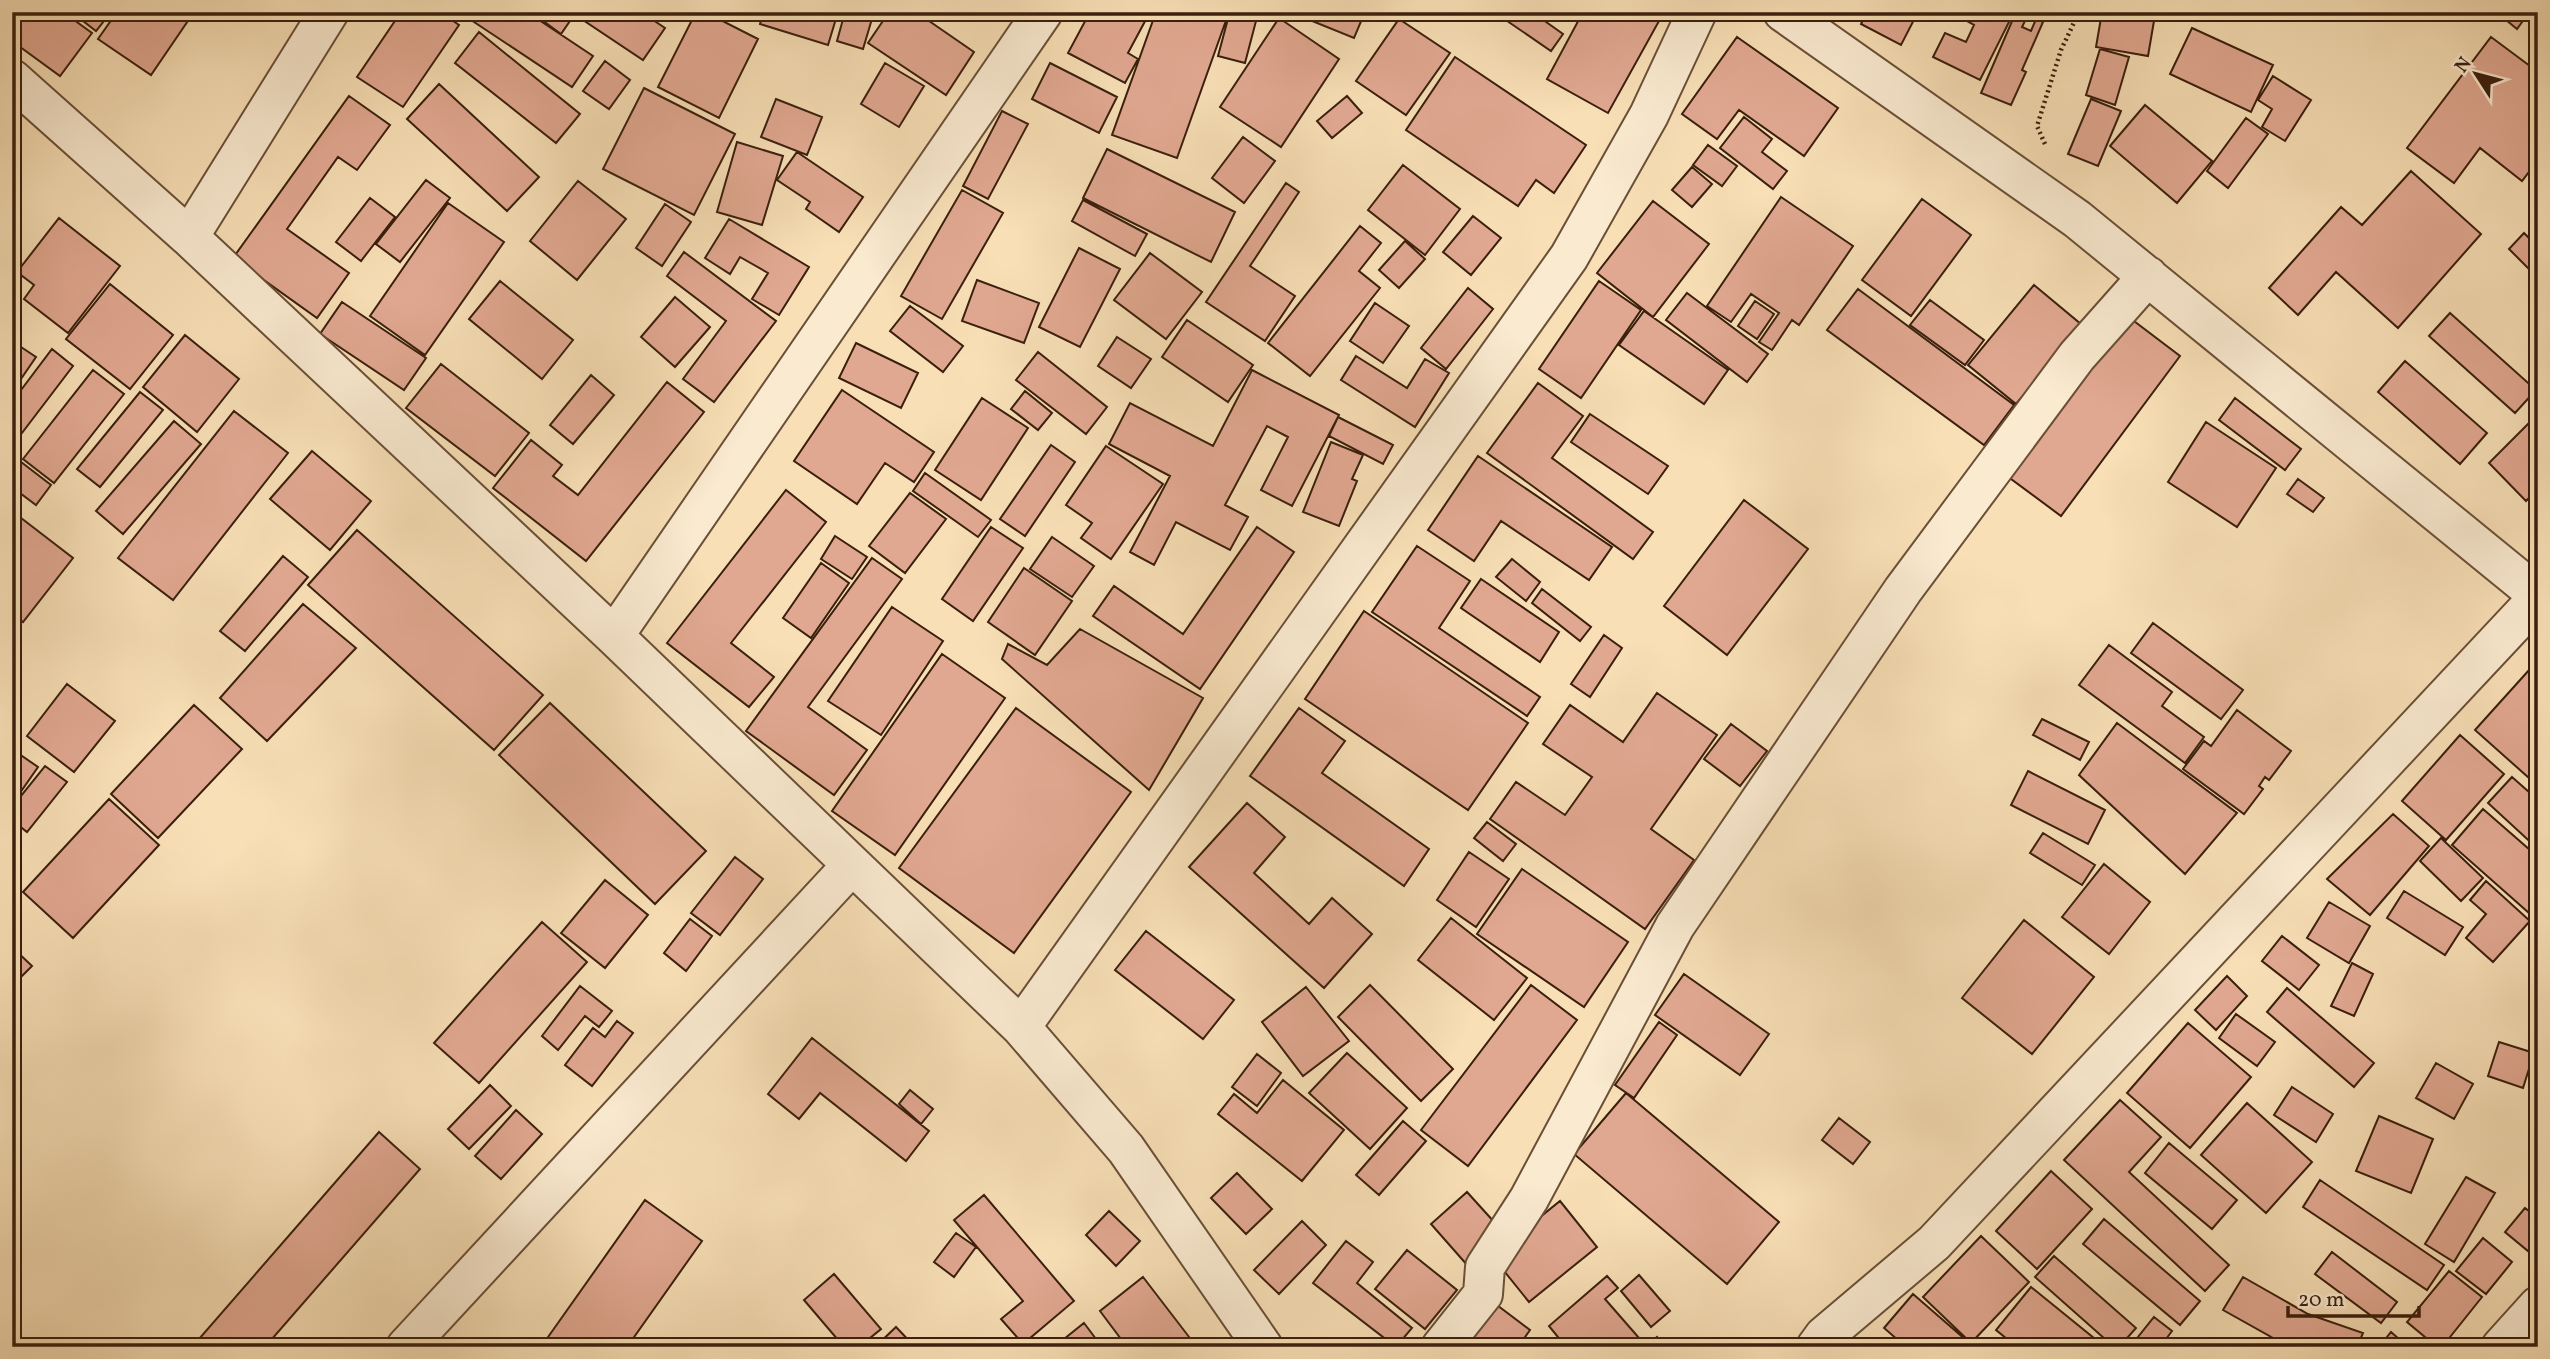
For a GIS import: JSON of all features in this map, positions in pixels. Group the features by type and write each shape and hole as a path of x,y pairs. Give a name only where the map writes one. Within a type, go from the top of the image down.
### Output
{"street":[{"path":"189,237 329,12"},
{"path":"614,636 1043,12"},
{"path":"1021,1027 1569,257 1649,115 1697,12"},
{"path":"1783,12 2077,219 2538,596 1934,1243 1824,1336 1816,1347"},
{"path":"12,79 189,237 614,636 1021,1027 1126,1149 1263,1347"},
{"path":"1441,1347 1483,1294 1485,1267 1529,1199 1675,926 1903,590 2077,356 2148,276"},
{"path":"406,1347 852,864"},
{"path":"2501,1347 2538,1306"}],"path":[{"path":"2047,149 2038,126 2061,50 2079,12"}],"building":[{"path":"12,12 63,12 92,33 60,76 12,41"},
{"path":"111,12 96,31 74,14"},
{"path":"117,12 194,12 151,75 98,39"},
{"path":"401,12 440,12 459,25 403,107 357,77"},
{"path":"459,12 527,12 593,56 572,87"},
{"path":"531,12 564,12 572,18 561,34"},
{"path":"571,12 641,12 665,28 643,60"},
{"path":"696,12 705,12 758,39 719,118 658,87"},
{"path":"763,12 838,12 828,45 760,24"},
{"path":"845,12 874,12 863,49 837,41"},
{"path":"889,12 916,12 974,52 946,95 868,43"},
{"path":"1090,12 1150,12 1128,53 1138,59 1125,83 1068,53"},
{"path":"1156,12 1229,12 1177,158 1112,135"},
{"path":"1290,12 1365,12 1354,38"},
{"path":"1494,12 1532,12 1563,34 1551,51"},
{"path":"1583,12 1664,12 1608,113 1547,79"},
{"path":"1867,12 1918,12 1901,45 1861,24"},
{"path":"1957,12 2014,12 1980,80 1933,57 1945,33 1966,42 1974,25 1956,15"},
{"path":"2016,12 2028,15 2022,27 2031,31 2036,19 2043,22 2022,70 2026,72 2011,105 1981,93"},
{"path":"2102,12 2154,21 2148,56 2096,47"},
{"path":"2162,12 2201,12 2196,21"},
{"path":"2502,12 2538,12 2538,28 2525,18 2517,29 2500,15"},
{"path":"1229,15 1256,21 1245,63 1218,56"},
{"path":"1279,18 1339,59 1281,147 1220,107"},
{"path":"1399,19 1450,53 1406,115 1356,81"},
{"path":"2192,28 2273,65 2251,112 2170,74"},
{"path":"479,32 580,114 556,143 455,63"},
{"path":"1737,37 1838,108 1804,156 1739,110 1717,139 1682,114"},
{"path":"2491,37 2538,72 2538,160 2522,181 2480,148 2454,183 2407,148"},
{"path":"2100,49 2129,57 2115,105 2086,95"},
{"path":"1455,57 1586,145 1554,193 1536,180 1518,206 1406,130"},
{"path":"605,61 630,80 609,109 583,91"},
{"path":"885,63 924,86 899,127 861,104"},
{"path":"1050,63 1117,97 1099,133 1032,99"},
{"path":"2273,76 2311,100 2285,141 2262,127 2272,109 2258,100"},
{"path":"439,84 539,177 507,211 407,119"},
{"path":"644,88 735,134 694,215 603,169"},
{"path":"349,96 390,125 357,170 338,157 287,229 349,273 317,318 233,258"},
{"path":"1347,96 1362,113 1332,138 1317,121"},
{"path":"776,99 822,117 807,155 761,137"},
{"path":"2091,99 2121,111 2098,166 2068,154"},
{"path":"2145,105 2212,161 2177,203 2110,146"},
{"path":"1002,111 1028,124 988,199 963,186"},
{"path":"1744,117 1772,139 1762,152 1787,171 1773,189 1720,148"},
{"path":"2246,118 2268,134 2228,188 2207,171"},
{"path":"1243,137 1275,161 1244,203 1212,178"},
{"path":"737,142 783,156 762,225 717,212"},
{"path":"1708,145 1737,166 1722,186 1693,165"},
{"path":"1107,149 1235,212 1211,262 1083,198"},
{"path":"797,152 863,197 839,232 806,209 810,202 777,180"},
{"path":"1403,165 1460,209 1425,255 1368,210"},
{"path":"1692,167 1712,184 1692,207 1672,190"},
{"path":"2411,171 2481,234 2398,328 2336,272 2298,315 2269,288 2341,207 2362,225"},
{"path":"426,180 450,198 400,262 376,244"},
{"path":"578,181 626,219 577,280 530,241"},
{"path":"1286,183 1299,192 1250,266 1295,296 1265,341 1206,302"},
{"path":"962,190 1003,213 942,319 901,296"},
{"path":"1781,197 1853,246 1799,325 1792,320 1772,350 1759,342 1779,313 1751,294 1731,322 1707,306"},
{"path":"370,198 395,217 361,261 336,242"},
{"path":"1922,199 1971,235 1911,316 1862,280"},
{"path":"1083,200 1147,234 1135,256 1072,221"},
{"path":"1653,201 1709,244 1653,317 1597,273"},
{"path":"448,203 504,242 425,355 370,316"},
{"path":"665,204 691,222 662,266 636,248"},
{"path":"1473,216 1501,238 1471,275 1443,252"},
{"path":"59,218 120,266 68,333 24,299 34,285 17,272"},
{"path":"729,219 809,267 779,315 752,299 768,273 740,257 730,274 705,258"},
{"path":"1360,226 1381,243 1359,271 1380,288 1310,376 1268,343"},
{"path":"2524,233 2538,247 2538,278 2509,249"},
{"path":"1405,241 1425,259 1399,288 1379,270"},
{"path":"1079,248 1120,269 1080,347 1039,327"},
{"path":"684,252 776,321 714,402 683,379 726,321 667,276"},
{"path":"1150,253 1202,292 1166,339 1114,300"},
{"path":"977,280 1039,303 1024,343 962,321"},
{"path":"500,281 573,340 542,379 469,319"},
{"path":"1599,281 1641,310 1581,398 1539,369"},
{"path":"110,284 173,335 130,389 66,339"},
{"path":"2034,285 2082,325 2016,404 1968,365"},
{"path":"1468,288 1493,309 1446,369 1421,348"},
{"path":"1858,289 2014,405 1984,445 1827,330"},
{"path":"1687,293 1768,354 1747,382 1666,320"},
{"path":"675,297 710,327 675,367 641,337"},
{"path":"1930,300 1984,340 1965,365 1910,325"},
{"path":"1755,301 1774,314 1757,339 1738,326"},
{"path":"342,302 426,358 404,390 320,334"},
{"path":"1375,303 1409,326 1383,363 1350,341"},
{"path":"910,306 963,346 943,372 890,331"},
{"path":"1644,311 1728,370 1704,404 1619,345"},
{"path":"2450,313 2536,390 2515,413 2429,336"},
{"path":"2126,315 2180,356 2061,516 2007,476"},
{"path":"1187,320 1253,365 1228,402 1162,357"},
{"path":"185,335 239,379 197,432 143,387"},
{"path":"1117,337 1151,359 1131,388 1098,366"},
{"path":"12,341 36,357 12,392"},
{"path":"856,343 918,373 901,408 839,378"},
{"path":"52,349 73,366 12,446 12,402"},
{"path":"1038,352 1107,407 1086,434 1016,380"},
{"path":"1356,356 1407,388 1425,359 1449,373 1415,427 1341,380"},
{"path":"2405,361 2487,433 2460,464 2378,392"},
{"path":"441,364 529,433 495,476 406,408"},
{"path":"93,370 124,394 54,483 23,459"},
{"path":"1252,370 1339,415 1292,506 1261,490 1288,437 1267,426 1225,505 1248,517 1230,550 1176,522 1154,565 1130,552 1170,476 1109,444 1130,403 1213,446"},
{"path":"591,375 614,395 573,444 550,425"},
{"path":"667,382 704,412 586,561 493,488 531,440 562,465 553,476 578,495"},
{"path":"1538,383 1583,416 1552,458 1653,532 1633,559 1487,453"},
{"path":"842,390 934,452 914,482 885,463 857,504 794,461"},
{"path":"1025,391 1052,413 1038,430 1011,409"},
{"path":"140,392 163,410 100,487 77,469"},
{"path":"982,398 1028,428 981,500 935,470"},
{"path":"2235,398 2301,449 2285,470 2219,420"},
{"path":"234,411 288,453 173,600 118,558"},
{"path":"1590,414 1668,466 1648,494 1571,442"},
{"path":"2538,414 2538,489 2526,501 2489,463"},
{"path":"1338,417 1393,445 1383,464 1329,436"},
{"path":"174,421 201,444 123,534 96,511"},
{"path":"2206,422 2276,468 2237,527 2168,482"},
{"path":"1331,442 1363,455 1352,479 1357,481 1339,526 1303,512"},
{"path":"1051,445 1075,462 1025,536 1000,519"},
{"path":"1106,446 1163,484 1111,559 1081,538 1092,523 1066,505"},
{"path":"312,451 371,501 330,550 270,499"},
{"path":"12,455 51,485 36,505 12,487"},
{"path":"1478,456 1612,547 1589,580 1501,521 1474,561 1428,530"},
{"path":"925,473 991,520 978,537 913,491"},
{"path":"2298,479 2324,498 2313,512 2287,494"},
{"path":"786,490 826,522 731,643 774,677 749,707 667,643"},
{"path":"910,493 946,519 905,573 869,546"},
{"path":"1744,500 1808,549 1727,655 1664,606"},
{"path":"12,511 73,558 23,622 12,614"},
{"path":"991,527 1023,548 973,621 942,599"},
{"path":"1257,527 1294,552 1200,689 1093,616 1114,586 1183,634"},
{"path":"357,530 543,695 494,750 308,585"},
{"path":"835,536 867,557 852,579 821,559"},
{"path":"1052,537 1094,566 1072,597 1030,569"},
{"path":"1417,546 1470,581 1439,628 1540,697 1527,716 1372,612"},
{"path":"283,556 308,577 245,651 220,631"},
{"path":"872,558 902,579 808,707 867,750 834,795 746,731"},
{"path":"1512,559 1540,582 1526,601 1496,577"},
{"path":"821,563 849,583 811,638 783,618"},
{"path":"1024,568 1072,601 1035,655 988,622"},
{"path":"1481,579 1559,632 1540,662 1461,608"},
{"path":"1542,589 1591,627 1580,641 1532,603"},
{"path":"303,604 356,648 267,741 220,698"},
{"path":"892,607 943,641 881,735 828,701"},
{"path":"1364,611 1528,723 1468,810 1305,699"},
{"path":"2153,623 2243,690 2221,719 2131,653"},
{"path":"1080,629 1203,698 1149,790 1002,659 1008,644 1047,665"},
{"path":"1604,635 1622,648 1590,697 1571,684"},
{"path":"2109,645 2172,692 2162,706 2204,737 2185,763 2079,685"},
{"path":"942,654 1005,698 895,855 832,811"},
{"path":"2530,669 2538,676 2538,786 2475,730"},
{"path":"67,684 115,721 74,772 27,736"},
{"path":"1657,693 1717,735 1651,829 1694,860 1645,929 1490,819 1516,782 1565,815 1592,777 1543,744 1570,705 1623,742"},
{"path":"550,703 706,851 655,904 499,755"},
{"path":"194,705 242,749 158,838 111,794"},
{"path":"1016,708 1131,792 1014,953 899,868"},
{"path":"1299,708 1345,741 1322,773 1429,849 1404,886 1250,776"},
{"path":"2237,710 2291,751 2269,780 2265,777 2259,786 2263,789 2244,814 2183,769 2204,741 2211,746"},
{"path":"2042,719 2089,742 2080,760 2033,735"},
{"path":"2117,723 2237,813 2185,874 2079,775"},
{"path":"1731,724 1767,751 1740,786 1704,759"},
{"path":"2460,735 2504,774 2446,840 2402,801"},
{"path":"12,749 38,767 15,800 12,798"},
{"path":"45,766 67,782 27,832 12,820 12,807"},
{"path":"2028,771 2105,810 2088,844 2011,805"},
{"path":"2512,777 2538,800 2538,849 2488,803"},
{"path":"109,799 159,845 73,938 23,892"},
{"path":"1247,803 1285,837 1254,873 1309,924 1332,898 1372,934 1324,988 1189,867"},
{"path":"2483,809 2538,857 2538,902 2529,913 2452,845"},
{"path":"2393,814 2429,846 2370,915 2327,879"},
{"path":"1487,822 1516,844 1503,861 1474,838"},
{"path":"2043,833 2095,865 2082,885 2030,853"},
{"path":"2441,838 2483,878 2461,901 2420,861"},
{"path":"1469,852 1509,879 1476,927 1437,900"},
{"path":"735,857 763,879 720,935 691,913"},
{"path":"2104,864 2150,902 2109,954 2062,917"},
{"path":"1522,869 1628,942 1584,1007 1477,934"},
{"path":"605,880 648,915 605,968 561,933"},
{"path":"2486,881 2530,921 2493,962 2466,938 2486,914 2470,900"},
{"path":"2404,891 2463,927 2445,955 2387,918"},
{"path":"2329,902 2370,926 2349,963 2307,938"},
{"path":"1451,918 1527,978 1494,1020 1418,960"},
{"path":"690,919 712,936 686,971 664,953"},
{"path":"2024,920 2094,977 2032,1054 1962,998"},
{"path":"542,922 587,962 479,1083 434,1043"},
{"path":"1146,931 1234,1000 1203,1039 1115,970"},
{"path":"2282,936 2319,965 2299,990 2262,961"},
{"path":"12,947 32,966 12,986"},
{"path":"2352,963 2373,974 2354,1016 2331,1006"},
{"path":"1684,974 1769,1034 1740,1075 1655,1015"},
{"path":"2227,976 2247,996 2216,1030 2195,1010"},
{"path":"1370,985 1453,1069 1421,1101 1338,1017"},
{"path":"1531,985 1577,1020 1468,1166 1421,1130"},
{"path":"580,986 612,1011 599,1027 585,1016 558,1050 542,1036"},
{"path":"1306,987 1349,1041 1303,1076 1262,1022"},
{"path":"2287,988 2374,1063 2354,1087 2267,1012"},
{"path":"2236,1014 2275,1042 2257,1066 2219,1038"},
{"path":"617,1021 633,1033 592,1086 565,1065 593,1028 605,1037"},
{"path":"1659,1022 1677,1035 1634,1098 1615,1085"},
{"path":"2188,1023 2251,1077 2190,1148 2127,1093"},
{"path":"812,1038 929,1131 906,1161 820,1093 799,1119 768,1094"},
{"path":"2499,1042 2534,1053 2523,1088 2488,1076"},
{"path":"1347,1053 1407,1108 1370,1149 1309,1093"},
{"path":"1257,1054 1281,1073 1257,1106 1232,1087"},
{"path":"2436,1063 2473,1084 2454,1119 2416,1098"},
{"path":"1283,1080 1344,1130 1302,1181 1218,1114 1234,1094 1257,1113"},
{"path":"490,1085 511,1106 469,1149 448,1129"},
{"path":"2292,1087 2333,1114 2316,1142 2274,1115"},
{"path":"910,1090 933,1109 921,1124 899,1104"},
{"path":"1626,1093 1779,1222 1727,1284 1574,1154"},
{"path":"2120,1100 2161,1137 2129,1172 2229,1265 2205,1291 2064,1160"},
{"path":"2247,1103 2312,1162 2266,1213 2201,1155"},
{"path":"516,1110 542,1134 501,1179 475,1156"},
{"path":"2379,1116 2433,1139 2411,1193 2356,1171"},
{"path":"1839,1118 1870,1142 1853,1164 1822,1140"},
{"path":"1403,1121 1426,1141 1379,1195 1356,1175"},
{"path":"379,1132 420,1169 265,1347 192,1347"},
{"path":"2169,1143 2237,1200 2212,1229 2145,1173"},
{"path":"2051,1171 2092,1209 2037,1269 1996,1231"},
{"path":"1237,1173 1272,1209 1246,1234 1211,1198"},
{"path":"2466,1177 2495,1193 2454,1262 2425,1244"},
{"path":"2320,1180 2444,1265 2427,1290 2303,1207"},
{"path":"1467,1192 1505,1234 1468,1266 1431,1224"},
{"path":"984,1195 1074,1301 1023,1344 1001,1319 1023,1301 954,1220"},
{"path":"645,1200 702,1241 627,1347 541,1347"},
{"path":"1560,1201 1597,1247 1529,1302 1492,1256"},
{"path":"2525,1208 2538,1218 2538,1240 2528,1251 2505,1232"},
{"path":"1109,1211 1140,1241 1116,1266 1086,1235"},
{"path":"2104,1219 2200,1301 2180,1325 2083,1244"},
{"path":"1302,1221 1326,1245 1279,1294 1254,1270"},
{"path":"956,1233 976,1247 954,1277 934,1262"},
{"path":"1981,1236 2029,1282 1971,1343 1923,1297"},
{"path":"2483,1238 2512,1262 2486,1294 2456,1271"},
{"path":"1346,1241 1373,1262 1357,1283 1412,1328 1396,1347 1313,1283"},
{"path":"1407,1250 1457,1290 1425,1329 1375,1289"},
{"path":"2332,1252 2397,1302 2381,1323 2315,1274"},
{"path":"2054,1256 2136,1328 2119,1347 2114,1347 2035,1277"},
{"path":"2449,1271 2482,1297 2442,1347 2437,1347 2407,1322"},
{"path":"834,1274 881,1329 859,1347 844,1347 804,1300"},
{"path":"1639,1275 1670,1311 1651,1327 1621,1291"},
{"path":"1607,1276 1618,1288 1605,1299 1646,1346 1657,1337 1665,1347 1566,1347 1549,1326"},
{"path":"1143,1277 1196,1347 1127,1347 1100,1311"},
{"path":"2243,1277 2308,1314 2363,1333 2357,1347 2289,1347 2223,1310"},
{"path":"2031,1287 2100,1343 2097,1347 2017,1347 1996,1330"},
{"path":"1913,1294 1974,1347 1906,1347 1884,1328"},
{"path":"1485,1296 1530,1330 1518,1347 1493,1347 1485,1341 1480,1347 1449,1347"},
{"path":"2154,1317 2172,1331 2160,1347 2130,1347"},
{"path":"1084,1323 1102,1347 1054,1347"},
{"path":"896,1327 915,1347 875,1347"},
{"path":"2391,1332 2408,1347 2379,1347"}]}
